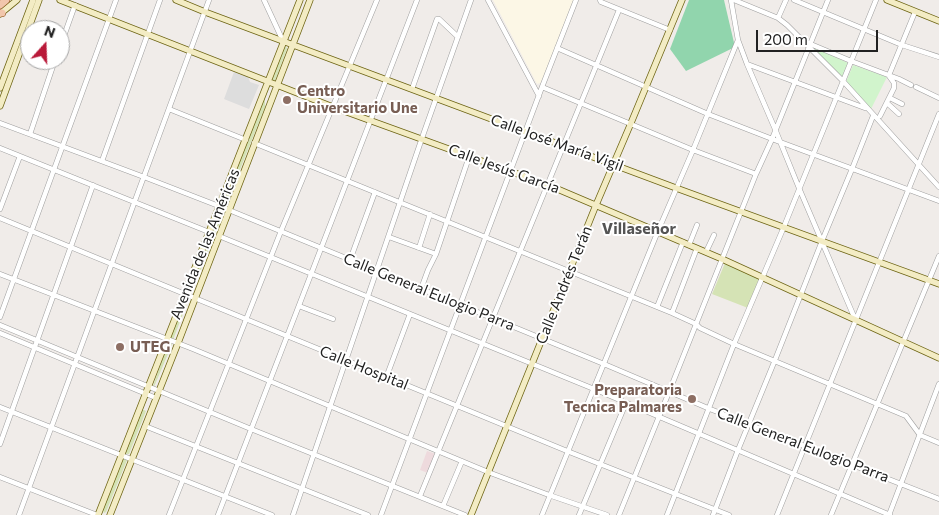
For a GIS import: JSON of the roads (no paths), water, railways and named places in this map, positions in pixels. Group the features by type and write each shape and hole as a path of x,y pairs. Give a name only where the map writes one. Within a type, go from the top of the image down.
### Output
{"main road":[{"path":"0,11 6,0"}],"street":[{"path":"0,11 17,0"},
{"path":"27,0 30,7"},
{"path":"0,88 33,0"},
{"path":"0,106 39,0"},
{"name":"Calle Jesús García","path":"60,0 333,107 548,185 722,259 939,358"},
{"path":"0,317 116,0"},
{"path":"102,161 160,0"},
{"name":"Calle José María Vigil","path":"176,0 676,188 939,284"},
{"path":"19,515 209,0"},
{"path":"264,0 283,41"},
{"name":"Avenida de las Américas","path":"98,515 300,0"},
{"name":"Avenida de las Américas","path":"110,515 310,0"},
{"path":"168,515 281,231 377,0"},
{"path":"218,515 416,0"},
{"path":"292,515 471,0"},
{"path":"488,0 539,96"},
{"path":"381,515 576,0"},
{"path":"600,0 619,10 670,30"},
{"name":"Calle Andrés Terán","path":"471,515 596,205 682,0"},
{"path":"855,320 738,40 735,0 778,18 810,45 889,75 939,98"},
{"path":"778,18 786,0"},
{"path":"794,0 902,45 939,57"},
{"path":"619,515 828,0"},
{"path":"667,515 734,344 784,227 876,0"},
{"path":"887,0 939,21"},
{"path":"70,20 75,6"},
{"path":"420,496 619,10"},
{"path":"889,75 915,12"},
{"path":"412,89 437,19 458,37"},
{"path":"542,515 738,40"},
{"path":"810,45 939,187"},
{"path":"557,48 708,114 939,201"},
{"path":"747,64 867,108"},
{"path":"30,134 52,70"},
{"path":"880,116 895,85 889,75"},
{"path":"542,87 756,174"},
{"path":"889,100 902,104"},
{"path":"889,100 899,114"},
{"path":"169,109 246,140"},
{"path":"777,515 939,114"},
{"path":"714,512 873,116"},
{"name":"Calle General Eulogio Parra","path":"0,123 229,210 710,409 939,499"},
{"path":"254,143 672,313 734,344 878,403 906,416 920,435 939,443"},
{"path":"0,148 209,232"},
{"path":"0,209 20,156"},
{"path":"421,289 448,221 469,157"},
{"path":"0,444 93,185"},
{"path":"350,260 374,192"},
{"path":"419,248 430,214"},
{"name":"Calle Hospital","path":"0,218 386,378 675,494 714,512 729,515"},
{"path":"657,307 686,244 698,226"},
{"path":"706,252 714,235"},
{"path":"219,236 594,389 890,515 939,384"},
{"path":"389,236 436,254"},
{"path":"672,313 697,248"},
{"path":"831,515 939,256"},
{"path":"0,274 167,338 488,472 607,515"},
{"path":"299,306 332,320"},
{"path":"386,378 410,314"},
{"path":"0,325 465,515"},
{"path":"0,333 156,398"},
{"path":"580,515 626,403"},
{"path":"0,408 272,515"},
{"path":"145,426 368,515"},
{"path":"443,506 462,461"},
{"path":"0,477 98,515"}],"place":[{"name":"Centro Universitario Une","path":"287,100"},
{"name":"UTEG","path":"120,347"},
{"name":"Preparatoria Tecnica Palmares","path":"692,399"}],"district":[{"name":"Villaseñor","path":"639,229"}]}
